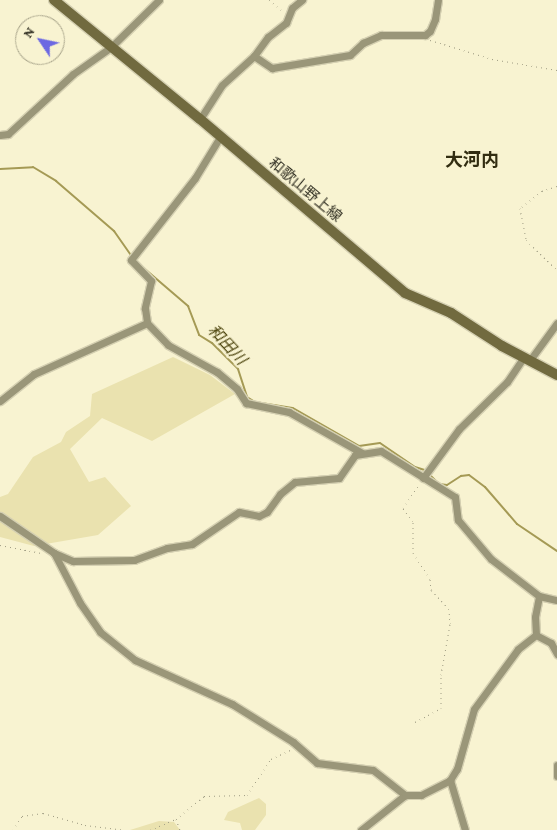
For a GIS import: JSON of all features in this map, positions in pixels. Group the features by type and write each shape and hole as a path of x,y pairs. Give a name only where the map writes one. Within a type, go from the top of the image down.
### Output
{"main road":[{"name":"和歌山野上線","path":"54,0 200,119 405,293 450,313 557,375"}],"street":[{"path":"0,135 8,134 73,74 111,47 159,0"},
{"path":"200,119 222,85 254,56 268,36 286,23 288,15 302,0"},
{"path":"254,56 272,68 350,55 364,42 381,35 425,35 430,31 438,0"},
{"path":"220,137 195,178 131,260 151,281 145,308 147,323 168,344 217,372 237,389 246,403 289,412 350,449 363,453"},
{"path":"0,401 34,374 147,323"},
{"path":"423,478 459,429 507,382 557,323"},
{"path":"0,516 54,553 73,561 134,560 167,548 192,544 239,512 259,516 267,512 280,494 295,482 339,478 354,455 381,451 455,497 458,520 491,559 539,596 557,600"},
{"path":"54,553 80,602 110,642 144,665 232,704 298,747 317,763 374,770 405,795"},
{"path":"360,830 405,795 421,795 450,780 457,768 474,709 518,649 536,635 539,596"},
{"path":"536,635 551,643 557,654"},
{"path":"557,765 557,776"},
{"path":"450,780 465,830"}],"path":[{"path":"269,0 288,15"},
{"path":"413,34 492,59 557,70"},
{"path":"557,186 542,191 520,208 526,240 557,270"},
{"path":"416,722 441,708 441,675 450,624 449,608 431,590 430,579 413,553 413,521 403,508 423,478"},
{"path":"0,545 54,553"},
{"path":"150,830 176,820 204,796 247,795 271,759 298,747"},
{"path":"13,830 22,816 43,814 85,825 124,830"},
{"path":"176,820 180,830"}],"shaded area":[{"path":"173,357 210,375 235,394 152,441 102,418 70,449 89,482 105,477 131,506 98,535 34,546 0,537 0,497 8,494 33,457 61,442 66,432 90,416 92,394"},
{"path":"259,798 266,804 266,815 255,830 242,830 240,823 224,820 228,812"},
{"path":"159,821 174,822 180,830 130,830"}],"waterway":[{"name":"和田川","path":"0,169 33,167 56,181 114,231 131,255"},
{"name":"和田川","path":"139,264 188,306 199,335 212,343 238,369 247,397 255,402 293,408 359,446 380,443 415,467 425,470 439,484 447,485 461,476 469,475 485,487 517,524 557,551"}],"district":[{"name":"大河内","path":"472,160"}]}
